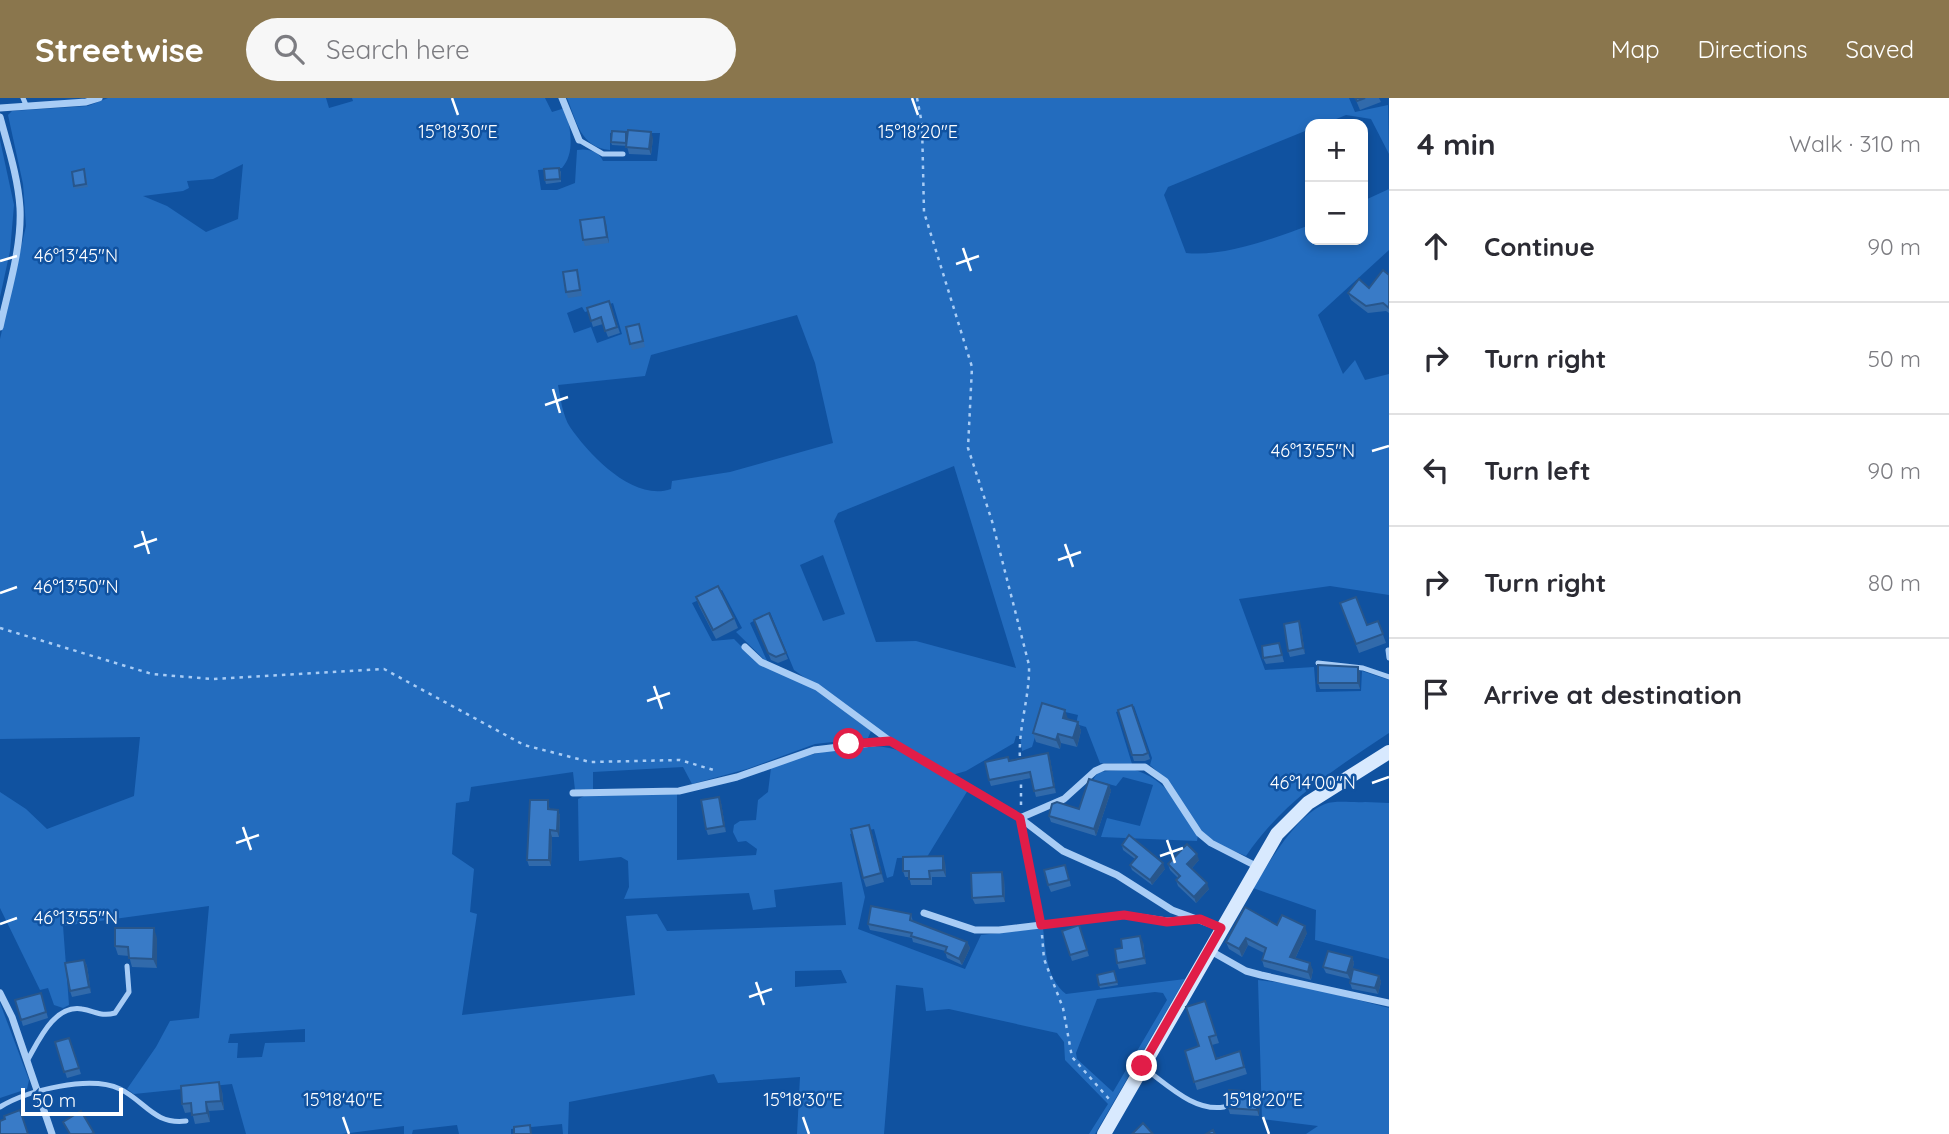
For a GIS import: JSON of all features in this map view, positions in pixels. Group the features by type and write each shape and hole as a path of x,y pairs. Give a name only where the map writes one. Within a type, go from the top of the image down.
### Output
{"main road":[{"path":"1104,1134 1256,866 1277,834 1308,803 1389,752"}],"street":[{"path":"0,108 25,102 86,102 99,98"},
{"path":"562,98 579,141"},
{"path":"0,117 16,178 20,208 19,227 0,327"},
{"path":"745,647 761,662 817,687 890,741 1020,818 1063,851 1117,875 1172,910 1221,928"},
{"path":"573,793 679,791 737,777 814,750 890,741"},
{"path":"1020,818 1064,799 1104,767 1145,767 1165,782 1199,833 1211,843 1256,866"},
{"path":"924,913 975,930 1124,915 1167,922 1200,919"},
{"path":"1208,950 1246,971 1389,1003"},
{"path":"0,993 52,1134"}],"lane":[{"path":"579,141 603,155 623,153"},
{"path":"1388,650 1389,658"},
{"path":"1318,663 1363,668 1389,677"},
{"path":"27,1061 47,1028 65,1012 78,1008 96,1014 115,1013 129,992 127,966"},
{"path":"1142,1066 1198,1105 1210,1109 1224,1107"},
{"path":"0,1107 38,1092 64,1086 112,1086 124,1090 152,1115 173,1122 186,1121"}],"path":[{"path":"917,98 922,124 924,212 972,367 968,448 992,521 1029,665 1030,684 1018,733 1022,797 1020,818 1041,925 1044,959 1063,1008 1072,1057 1117,1110"},
{"path":"0,628 152,674 212,679 384,669 524,744 590,762 681,760 737,777"}],"shaded area":[{"path":"108,98 326,98 329,108 353,101 352,98 545,98 552,112 565,108 570,131 569,155 562,168 538,170 541,190 557,190 575,183 577,150 592,151 603,161 657,161 660,133 610,133 610,150 600,148 586,139 581,132 567,98 1349,98 1355,112 1388,105 1389,154 1371,119 1346,115 1336,119 1305,119 1305,131 1168,187 1164,195 1186,253 1201,254 1248,246 1305,227 1305,245 1368,245 1368,199 1389,189 1389,250 1318,315 1343,374 1355,360 1365,380 1389,374 1389,595 1330,586 1239,599 1265,670 1314,667 1316,692 1361,691 1362,671 1389,680 1389,733 1293,802 1246,856 1214,842 1201,831 1159,773 1150,765 1152,758 1134,706 1116,712 1132,764 1100,763 1086,727 1076,724 1078,715 1044,707 1032,747 1022,751 1020,736 1016,736 1014,743 966,771 952,775 890,739 794,670 770,612 750,623 768,663 736,632 742,628 722,590 692,603 712,641 734,639 749,654 817,690 871,731 868,738 815,744 747,769 692,784 683,767 593,772 593,789 575,790 573,772 471,787 469,801 456,803 452,854 474,869 470,912 477,914 462,1015 635,995 626,916 657,914 667,931 846,925 842,882 774,890 776,907 753,910 749,893 624,899 629,887 628,861 621,857 579,861 578,799 586,795 677,794 677,860 756,855 757,849 746,841 738,842 733,832 734,825 740,821 756,820 758,800 768,792 771,768 836,749 872,746 888,748 911,756 968,790 927,857 897,858 893,876 887,878 874,829 850,834 865,897 858,929 965,969 981,935 1043,928 1051,972 1059,988 1066,994 1185,979 1095,1134 1089,1134 1108,1104 1065,1060 1064,1042 1057,1033 949,1009 926,1011 923,988 896,985 884,1134 797,1134 800,1077 718,1083 714,1074 569,1102 568,1134 563,1134 562,1124 511,1129 511,1134 459,1134 457,1125 413,1130 412,1134 404,1134 404,1126 342,1134 246,1134 232,1084 134,1094 127,1089 170,1021 199,1018 209,906 63,926 69,1005 63,1008 54,1005 48,988 40,990 0,908 0,792 26,809 47,829 134,796 140,737 0,739 0,339 26,226 23,184 8,115 12,111 88,106","holes":["243,164 238,219 206,232 167,206 143,196 183,191 189,188 187,181 213,179","613,303 622,334 597,343 591,327 574,333 567,313 582,307 585,312","797,315 815,363 833,443 730,472 672,481 671,489 642,489 628,483 601,463 570,427 565,418 558,385 645,376 651,355","954,466 1016,668 916,641 876,642 834,521 838,513","823,555 845,614 823,621 800,565","841,970 847,983 795,987 795,971","1155,992 1163,993 1167,1000 1113,1092 1077,1059 1076,1053 1097,999","305,1029 305,1042 265,1043 262,1057 237,1058 238,1043 228,1043 230,1034"]},
{"path":"0,140 14,205 10,251 0,297"},
{"path":"1132,769 1164,787 1198,835 1197,841 1101,837 1107,818 1140,826 1153,785 1123,777 1116,786 1093,780 1098,772"},
{"path":"1339,802 1389,803 1389,959 1315,940 1316,910 1253,888 1284,841 1314,810 1325,804"},
{"path":"1258,980 1300,985 1389,1008 1389,1134 1306,1134 1318,1126 1262,1119"},
{"path":"0,1003 29,1080 27,1089 0,1098"}],"building":[{"path":"628,130 651,132 649,149 626,147"},
{"path":"612,131 626,132 626,143 611,142"},
{"path":"559,168 560,179 545,180 544,169"},
{"path":"84,169 86,184 74,186 72,172"},
{"path":"604,217 607,237 583,240 580,220"},
{"path":"577,270 580,290 566,292 563,272"},
{"path":"1383,270 1389,275 1389,308 1383,303 1366,306 1348,293 1359,279 1369,288"},
{"path":"609,301 617,327 605,331 601,317 591,321 587,308"},
{"path":"639,324 643,341 630,344 626,327"},
{"path":"718,586 734,618 713,630 696,597"},
{"path":"1356,597 1367,625 1378,621 1383,634 1356,644 1340,603"},
{"path":"769,613 786,653 776,657 768,653 754,620"},
{"path":"1299,621 1303,648 1288,651 1284,624"},
{"path":"1279,643 1282,655 1263,658 1262,646"},
{"path":"1318,665 1358,667 1358,683 1318,683"},
{"path":"1042,703 1065,710 1063,718 1078,722 1073,738 1058,734 1056,740 1033,733"},
{"path":"1132,705 1148,753 1143,755 1132,755 1118,710"},
{"path":"1048,753 1054,787 1034,791 1030,772 989,780 985,762 1008,757 1009,761"},
{"path":"1089,779 1109,785 1094,829 1049,816 1052,804 1057,802 1079,809"},
{"path":"719,797 724,826 706,829 701,800"},
{"path":"530,800 548,800 548,809 558,810 557,831 550,830 549,860 527,860"},
{"path":"869,825 881,873 863,878 851,829"},
{"path":"1129,835 1163,863 1150,880 1130,865 1137,857 1122,845"},
{"path":"1187,844 1197,854 1187,864 1207,883 1194,897 1176,880 1180,876 1168,864"},
{"path":"943,856 943,870 929,871 930,879 909,879 909,871 903,871 903,857"},
{"path":"1065,865 1069,880 1048,885 1044,870"},
{"path":"1002,872 1003,896 972,898 971,873"},
{"path":"871,906 911,914 910,920 967,942 959,959 945,952 947,947 911,936 912,933 868,924"},
{"path":"1245,907 1277,925 1282,915 1305,926 1290,957 1310,963 1308,972 1262,960 1266,948 1246,938 1239,949 1226,942"},
{"path":"1079,925 1087,950 1070,955 1062,931"},
{"path":"115,928 154,928 153,959 129,958 128,947 115,946"},
{"path":"1140,936 1144,958 1117,963 1115,949 1122,948 1121,939"},
{"path":"1328,951 1352,957 1347,973 1323,967"},
{"path":"84,960 89,987 70,991 65,963"},
{"path":"1353,969 1379,976 1375,988 1350,983"},
{"path":"1114,971 1117,982 1099,985 1097,975"},
{"path":"41,993 46,1012 21,1020 15,1000"},
{"path":"1205,1001 1216,1035 1209,1037 1216,1059 1240,1051 1244,1067 1194,1082 1185,1051 1199,1046 1186,1007"},
{"path":"69,1038 79,1068 64,1072 55,1042"},
{"path":"219,1082 221,1101 206,1102 207,1113 192,1115 191,1103 182,1104 181,1086"},
{"path":"1229,1090 1258,1092 1257,1110 1228,1108"},
{"path":"20,1110 28,1134 0,1134 0,1121 5,1119 4,1116"},
{"path":"81,1111 94,1133 70,1134 63,1122"},
{"path":"1143,1123 1153,1134 1132,1134"},
{"path":"530,1125 531,1134 514,1134 514,1127"}],"route":[{"path":"849,744 890,741 1020,818 1041,925 1124,915 1167,922 1200,919 1221,928 1142,1066"}]}
